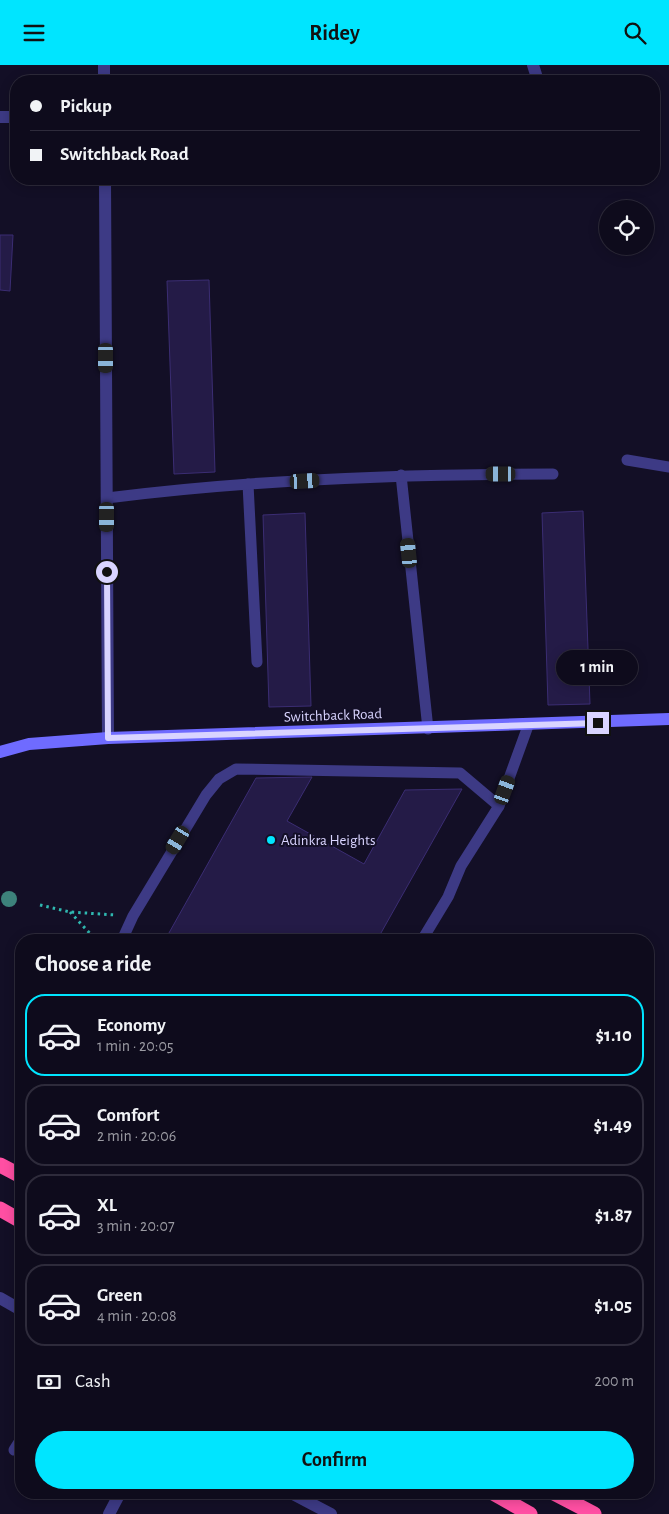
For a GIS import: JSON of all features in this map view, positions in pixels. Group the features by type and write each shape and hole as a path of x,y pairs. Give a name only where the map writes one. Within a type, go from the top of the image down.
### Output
{"highway":[{"path":"0,1165 15,1174"},
{"path":"0,1209 15,1218"},
{"path":"504,1499 530,1514"},
{"path":"565,1499 594,1514"}],"street":[{"path":"105,185 108,738"},
{"name":"Switchback Road","path":"0,752 29,744 108,738 528,726 669,719"},
{"path":"0,1298 15,1307"},
{"path":"109,1514 117,1499"},
{"path":"302,1499 331,1514"}],"lane":[{"path":"627,460 669,467"},
{"path":"107,498 248,484 401,475 553,474"},
{"path":"401,475 428,729"},
{"path":"248,484 257,662"},
{"path":"426,934 448,897 462,866 499,807 528,726"},
{"path":"125,934 133,916 206,795 219,779 236,769 460,773 499,807"}],"path":[{"path":"40,905 70,912 133,916"},
{"path":"70,912 90,934"}],"building":[{"path":"0,235 13,235 10,291 0,290"},
{"path":"209,280 215,472 174,474 167,281"},
{"path":"583,511 590,704 548,705 542,513"},
{"path":"305,513 311,706 269,707 263,515"},
{"name":"Adinkra Heights","path":"312,777 287,821 364,864 405,790 462,789 380,934 168,934 256,778"}],"place":[{"name":"Adinkra Heights","path":"271,840"}],"route":[{"path":"107,572 108,738 598,723"}]}
